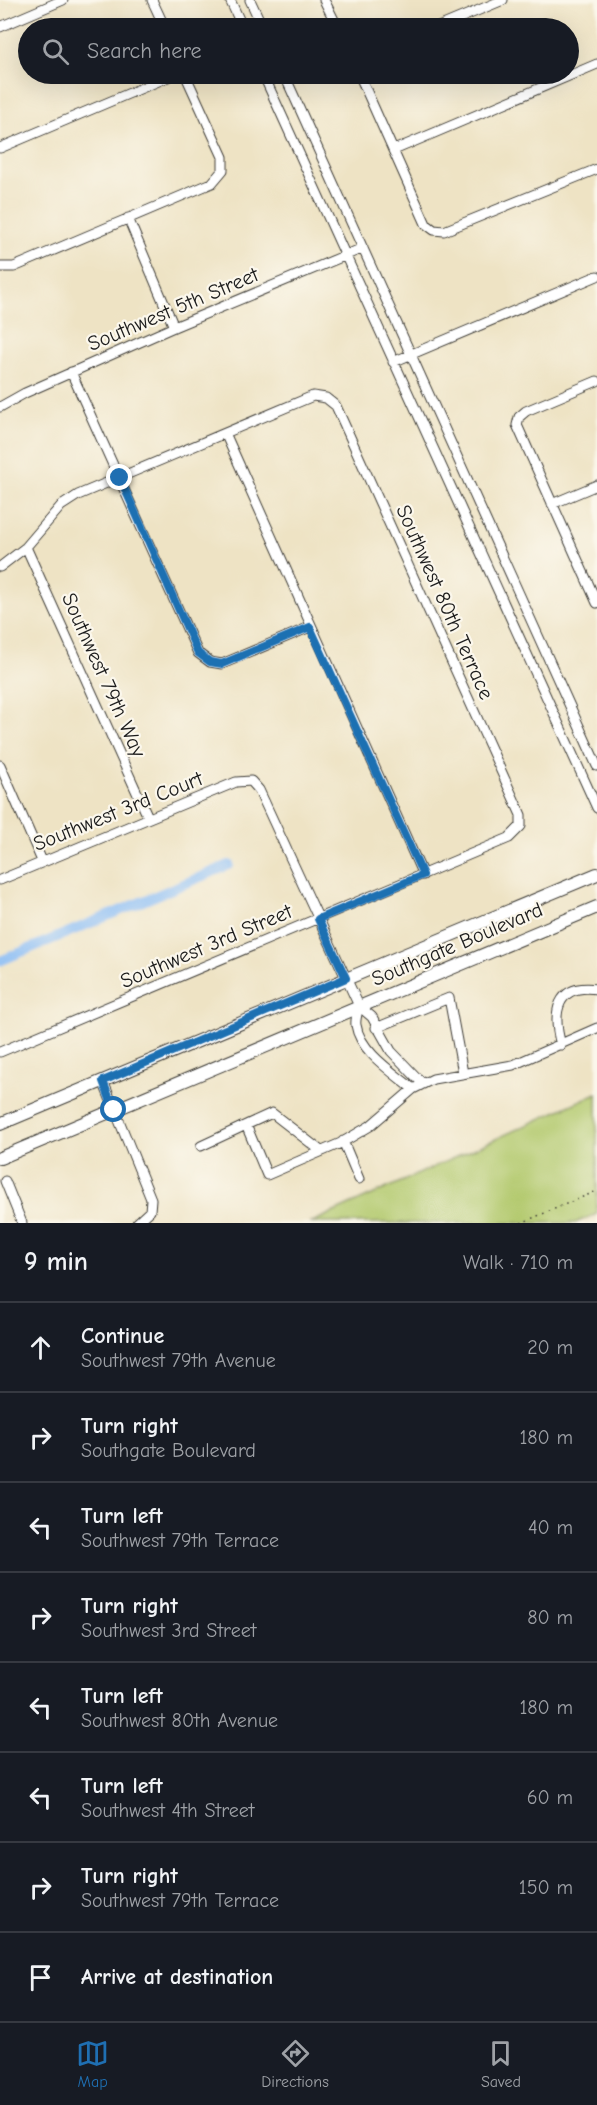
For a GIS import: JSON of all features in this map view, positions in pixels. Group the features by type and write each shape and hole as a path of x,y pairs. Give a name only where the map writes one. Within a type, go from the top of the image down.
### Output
{"main road":[{"name":"Southgate Boulevard","path":"0,1124 597,874"},
{"name":"Southgate Boulevard","path":"0,1158 597,907"}],"street":[{"path":"21,18 63,0"},
{"path":"152,0 160,18"},
{"path":"230,0 238,18"},
{"path":"250,0 258,18"},
{"path":"324,0 333,18"},
{"path":"460,18 503,0"},
{"path":"0,27 18,19"},
{"path":"579,72 597,64"},
{"path":"0,148 151,84"},
{"path":"0,267 14,267 212,183 223,170 223,158 190,84"},
{"path":"268,84 597,808"},
{"path":"289,84 597,766"},
{"path":"363,84 426,224 434,230 444,231 597,169"},
{"path":"393,150 550,84"},
{"path":"128,218 174,327"},
{"name":"Southwest 5th Street","path":"0,407 71,372 363,248"},
{"path":"393,362 597,276"},
{"path":"71,372 198,653 210,662 222,664 310,627"},
{"path":"597,381 526,411 519,417 516,425 594,589 597,603"},
{"name":"Southwest 80th Terrace","path":"225,433 313,396 326,398 336,406 520,814 521,826"},
{"path":"0,567 26,546 61,506 78,495 225,433 423,875"},
{"path":"552,504 597,485"},
{"name":"Southwest 79th Way","path":"26,546 148,817"},
{"path":"0,765 42,861"},
{"name":"Southwest 3rd Court","path":"0,880 236,782 251,781 260,790 318,919"},
{"name":"Southwest 3rd Street","path":"0,1052 509,838 521,826"},
{"path":"318,919 359,1006 372,1017 376,1028 392,1051 423,1084"},
{"path":"561,1045 555,1025 556,1010 567,993 597,981"},
{"path":"583,987 597,988"},
{"path":"376,1028 449,998 463,1073"},
{"path":"359,1006 356,1025 367,1046 383,1064 413,1089"},
{"path":"246,1125 267,1175 343,1142 370,1126 413,1089 433,1079 513,1065 597,1028"},
{"path":"103,1081 149,1194 150,1210 137,1223"},
{"path":"201,1146 272,1113 321,1151"},
{"path":"343,1142 359,1179"},
{"path":"4,1181 22,1223"}],"path":[{"path":"521,1223 597,1191"}],"green space":[{"path":"597,1093 597,1214 575,1223 310,1223"}],"waterway":[{"path":"0,961 229,865"}],"route":[{"path":"114,1110 103,1081 346,978 318,919 423,875 310,627 222,664 210,662 198,653 120,478"}]}
